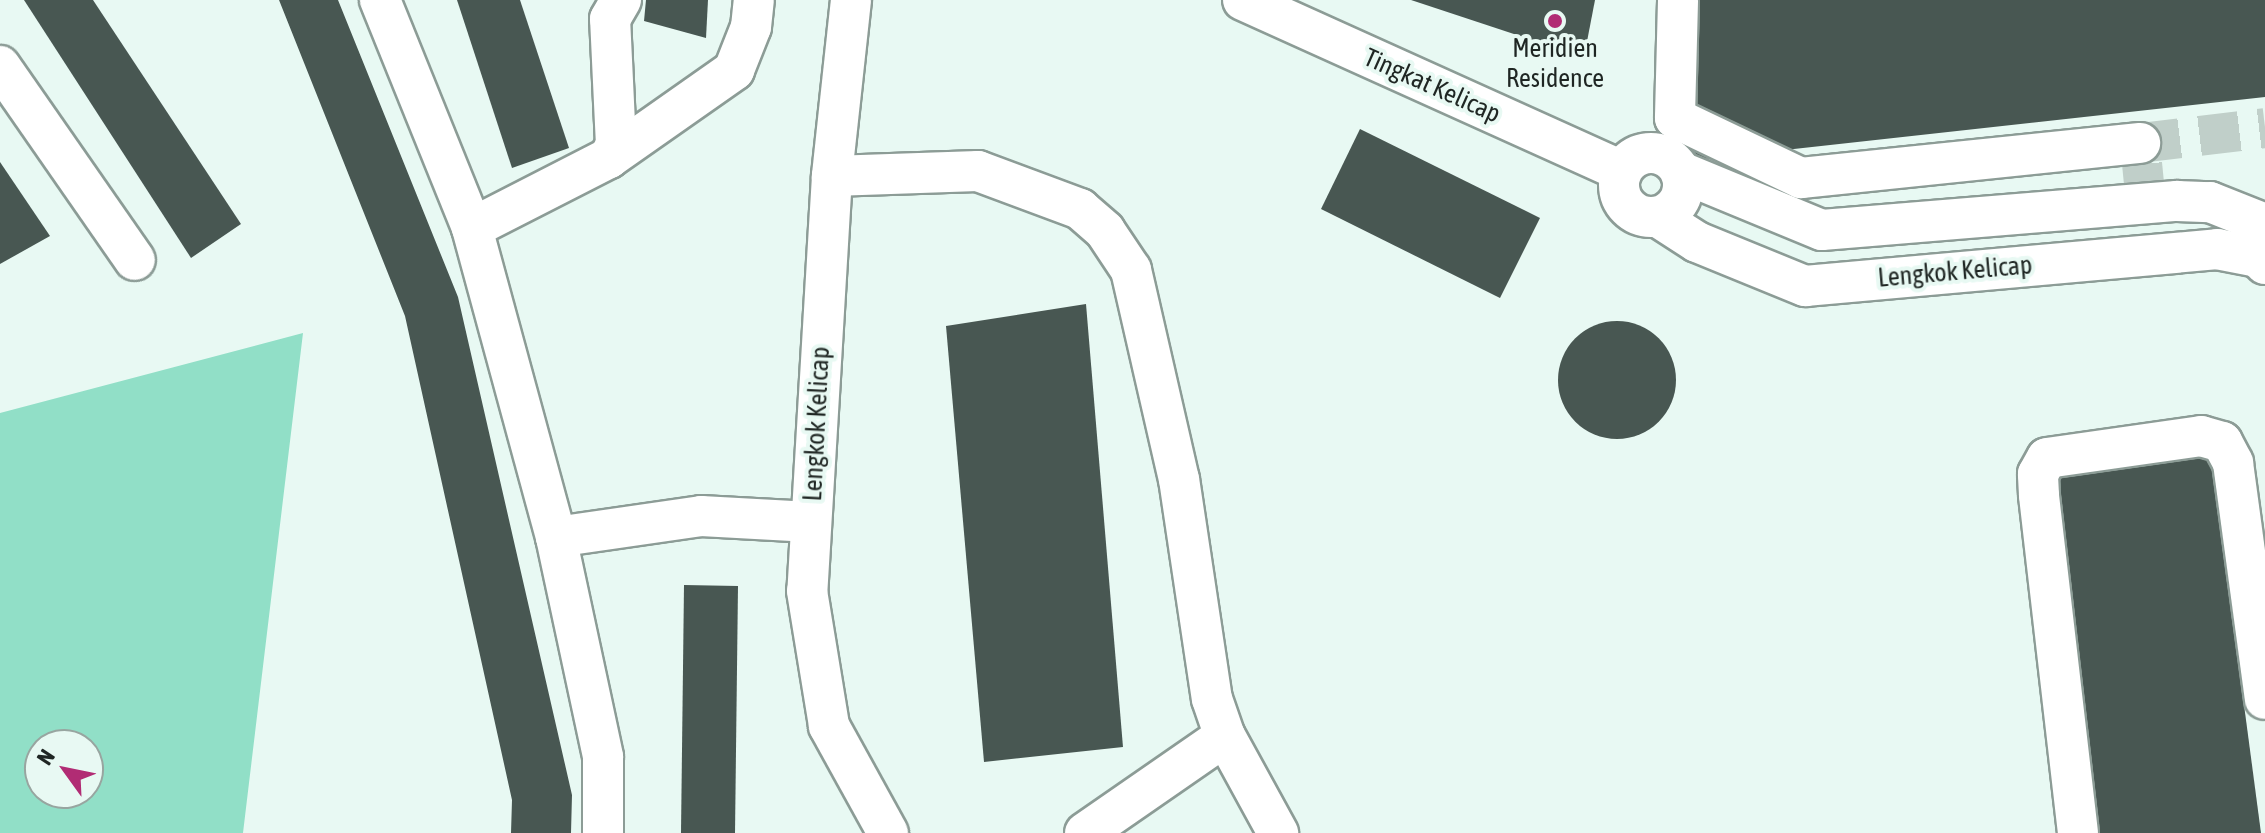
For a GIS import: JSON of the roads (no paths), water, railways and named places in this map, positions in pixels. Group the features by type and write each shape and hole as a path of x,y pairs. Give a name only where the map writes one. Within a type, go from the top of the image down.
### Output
{"street":[{"path":"380,0 472,228 556,537 603,757 603,833"},
{"path":"472,228 609,158 734,70 751,27 754,0"},
{"name":"Lengkok Kelicap","path":"851,0 832,176 807,591 829,726 888,833"},
{"name":"Tingkat Kelicap","path":"1243,0 1621,171"},
{"path":"1678,1 1675,118 1801,178 2140,143"},
{"path":"605,6 616,145 609,158"},
{"path":"0,66 135,260"},
{"path":"2077,150 2085,209"},
{"path":"1652,152 1669,158 1681,172 1682,191 1674,208 1658,217 1640,216 1625,206 1618,189 1621,171 1633,157 1652,152"},
{"path":"832,176 978,171 1080,209 1105,231 1131,270 1179,479 1212,699 1225,736 1268,829"},
{"name":"Lengkok Kelicap","path":"1681,172 1822,230 2210,202 2265,224"},
{"name":"Lengkok Kelicap","path":"1658,217 1697,242 1805,286 2217,249 2258,257 2265,264"},
{"path":"2078,833 2039,495 2038,474 2047,458 2201,436 2222,442 2233,463 2265,699"},
{"path":"556,537 701,516 811,522"},
{"path":"1085,833 1225,736"}],"tunnel":[{"path":"2146,204 2140,143 2265,128"}],"place":[{"name":"Meridien Residence","path":"1555,21"}]}
